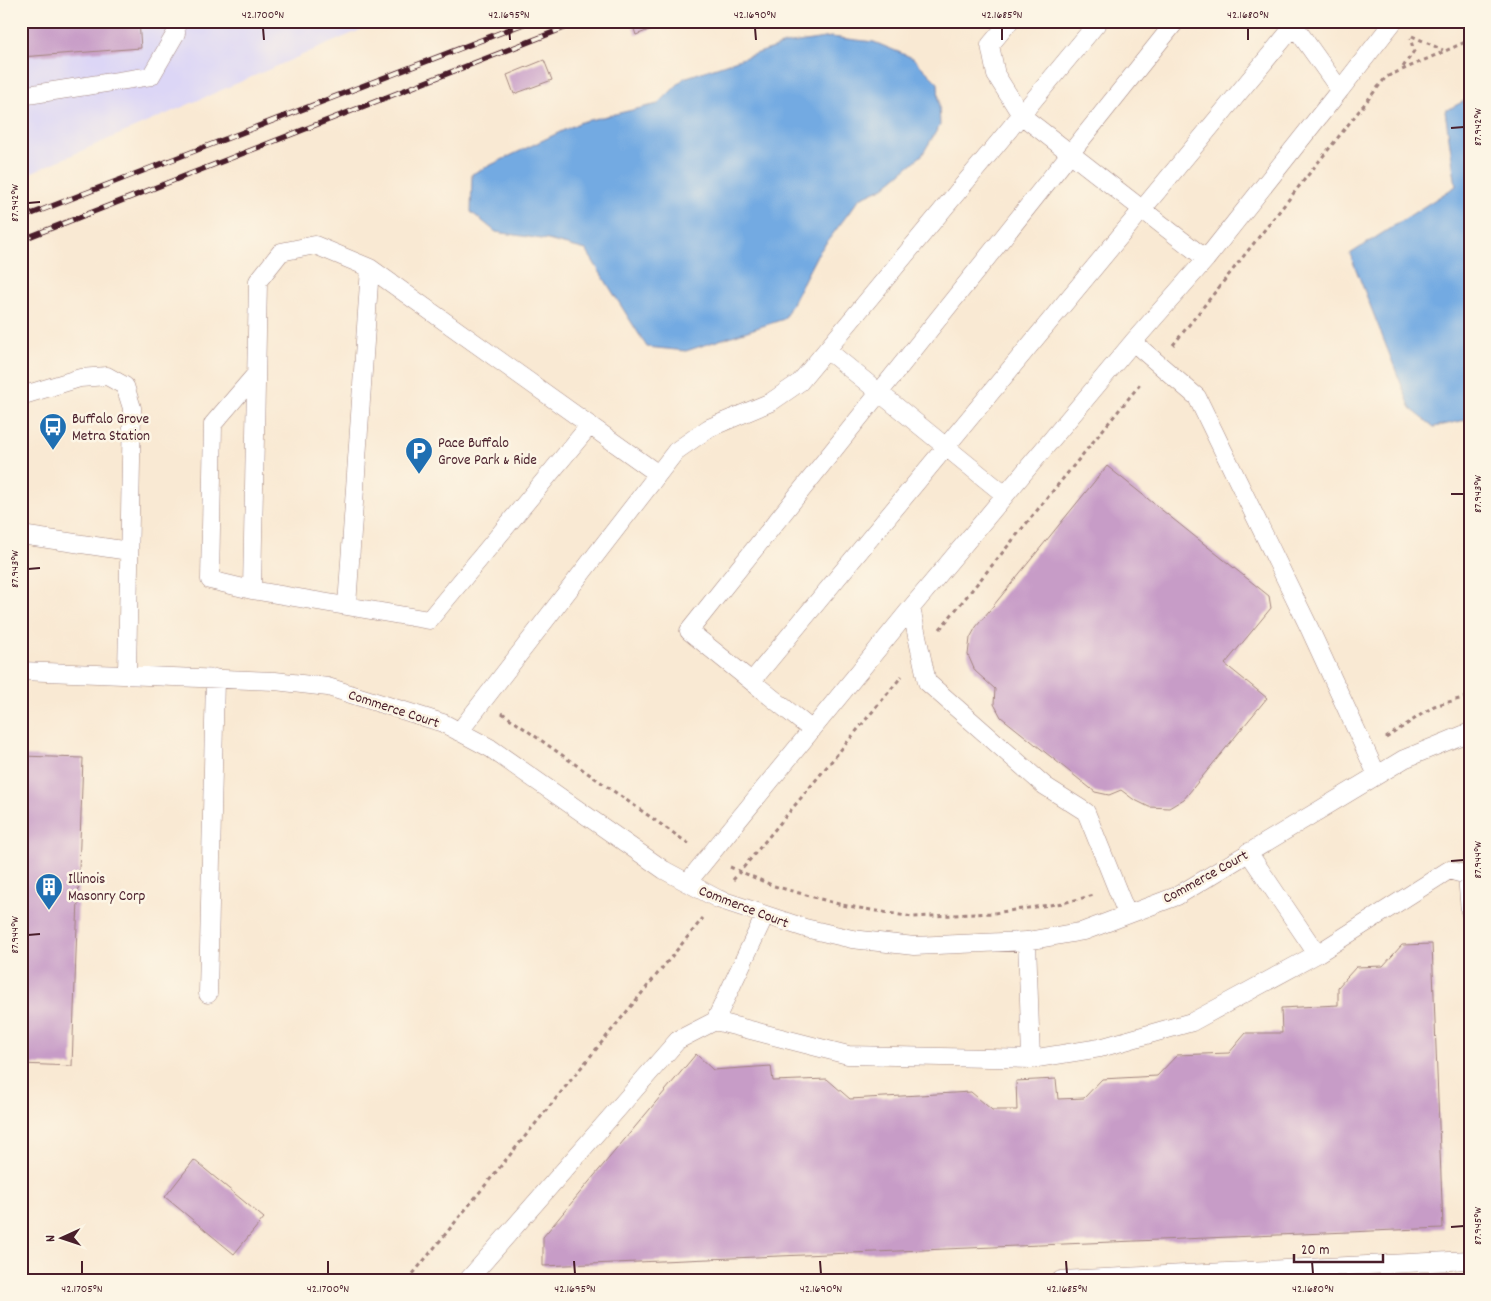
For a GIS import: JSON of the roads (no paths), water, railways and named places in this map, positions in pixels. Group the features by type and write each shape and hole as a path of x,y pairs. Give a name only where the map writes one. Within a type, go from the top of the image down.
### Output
{"lane":[{"path":"21,96 151,76 176,33 175,21"},
{"path":"1010,21 990,45 996,75 1021,115 1206,259"},
{"path":"458,732 676,451 709,428 771,402 800,382 1100,21"},
{"path":"812,730 688,630 1176,21"},
{"path":"686,883 1005,495 1133,342 1206,259 1394,21"},
{"path":"752,681 1142,210 1293,23 1340,90"},
{"path":"252,590 258,281 281,252 315,245 370,268 658,474"},
{"path":"347,606 370,268"},
{"path":"1133,342 1197,397 1307,623 1376,775"},
{"path":"827,350 1005,495"},
{"path":"256,374 214,424 210,580 252,590 429,620 590,426"},
{"path":"21,396 80,378 107,376 125,386 132,408 127,674"},
{"path":"21,535 129,551"},
{"path":"911,608 927,682 1045,786 1086,812 1127,914"},
{"name":"Commerce Court","path":"21,670 275,681 328,687 443,723 490,748 686,883 718,899 805,928 852,939 914,946 1027,941 1084,931 1177,896 1404,759 1470,732"},
{"path":"208,994 215,678"},
{"path":"1248,852 1316,954"},
{"path":"716,1021 848,1056 1031,1059 1100,1048 1192,1022 1316,954 1450,870 1467,875 1470,912"},
{"path":"468,1280 678,1040 716,1021 764,915"},
{"path":"1027,941 1031,1059"},
{"path":"1060,1280 1470,1260"}],"water":[{"path":"831,37 874,42 913,58 938,83 940,125 922,155 884,187 860,198 817,255 784,319 686,351 647,347 586,250 548,240 496,232 471,212 472,174 581,122 658,104 684,78 785,44"},
{"path":"1470,98 1470,419 1434,427 1411,409 1350,254 1456,186 1445,111"}],"railway":[{"path":"21,218 531,21"},
{"path":"21,240 582,21"}],"place":[{"name":"Buffalo Grove Metra Station","path":"53,451"},
{"name":"Pace Buffalo Grove Park & Ride","path":"419,475"},
{"name":"Illinois Masonry Corp","path":"49,911"}]}
